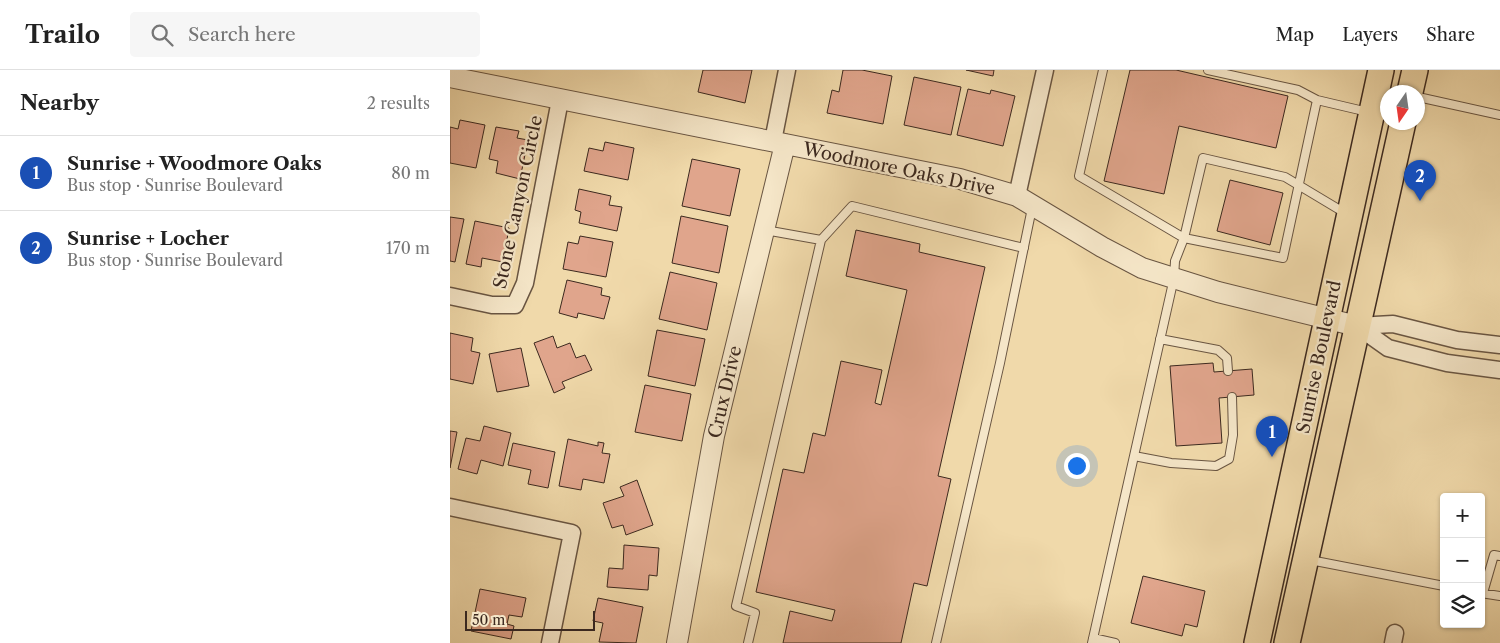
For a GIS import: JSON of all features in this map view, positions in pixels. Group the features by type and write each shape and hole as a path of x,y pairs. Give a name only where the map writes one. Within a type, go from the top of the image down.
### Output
{"main road":[{"name":"Sunrise Boulevard","path":"1257,643 1381,70"},
{"path":"1412,85 1415,70"},
{"name":"Sunrise Boulevard","path":"1287,643 1401,130"}],"street":[{"path":"779,143 787,70"},
{"path":"1025,201 1045,70"},
{"name":"Woodmore Oaks Drive","path":"450,77 960,179 1025,201 1102,247 1142,268 1218,292 1357,326"},
{"name":"Stone Canyon Circle","path":"450,296 492,305 516,306 525,283 560,100"},
{"name":"Crux Drive","path":"677,643 714,436 765,230 779,143"},
{"path":"1357,326 1393,324 1457,340 1500,345"},
{"path":"1357,326 1388,348 1447,363 1500,370"},
{"path":"450,507 572,533 550,643"}],"lane":[{"path":"1103,70 1078,176 1184,238 1283,258 1317,100"},
{"path":"1208,70 1298,90 1317,100 1371,112"},
{"path":"1425,99 1500,115"},
{"path":"1115,643 1093,641 1174,278 1174,261 1184,238 1203,158 1285,177 1350,216"},
{"path":"936,643 1024,248 1025,201"},
{"path":"748,643 755,613 736,606 821,240 852,206 1024,248"},
{"path":"765,230 821,240"},
{"path":"1160,339 1218,350 1227,358 1228,371"},
{"path":"1134,456 1171,463 1216,466 1229,459 1233,435 1232,397"},
{"path":"1485,584 1494,555 1500,556"},
{"path":"1305,560 1440,585"},
{"path":"1485,594 1500,596"}],"building":[{"path":"703,70 752,70 745,103 698,92"},
{"path":"843,70 862,70 892,76 883,124 827,113 832,90 839,92"},
{"path":"966,70 994,70 993,76"},
{"path":"1130,70 1176,70 1288,96 1276,148 1179,126 1164,194 1104,181"},
{"path":"914,77 961,87 951,135 904,125"},
{"path":"968,89 990,94 991,90 1015,96 1003,146 957,135"},
{"path":"460,120 485,125 476,168 450,163 450,127 458,129"},
{"path":"496,127 519,131 517,138 528,140 520,179 496,173 498,161 489,159"},
{"path":"605,142 634,148 628,180 584,171 589,148 603,151"},
{"path":"692,159 740,169 730,216 682,206"},
{"path":"1230,180 1283,193 1270,245 1217,231"},
{"path":"579,189 611,196 609,205 622,207 617,231 579,223 581,212 575,210"},
{"path":"681,216 728,226 719,273 672,263"},
{"path":"450,217 464,219 455,262 450,261"},
{"path":"475,221 509,228 503,262 482,258 481,267 466,264"},
{"path":"856,230 920,244 919,252 985,267 938,476 951,479 927,586 914,583 901,643 783,643 790,611 832,621 835,610 756,592 783,469 804,473 813,433 825,436 841,361 882,370 875,403 881,405 907,290 846,276"},
{"path":"580,236 613,242 606,277 563,269 568,242 578,244"},
{"path":"670,272 717,283 707,330 659,319"},
{"path":"567,280 602,288 601,295 610,297 604,319 578,313 577,318 559,313"},
{"path":"657,330 705,339 695,386 648,376"},
{"path":"450,333 473,338 471,351 480,353 473,384 450,379"},
{"path":"553,336 557,348 570,343 576,358 585,355 592,370 562,382 565,388 554,393 534,343"},
{"path":"521,348 529,386 497,392 489,354"},
{"path":"1213,363 1214,372 1252,369 1254,395 1219,398 1222,443 1176,446 1170,366"},
{"path":"645,385 691,394 682,441 635,432"},
{"path":"484,426 511,433 503,466 481,460 477,474 458,469 466,438 480,441"},
{"path":"450,431 457,432 450,468"},
{"path":"568,439 598,446 598,442 604,443 602,453 610,454 604,483 583,479 581,490 559,486"},
{"path":"513,443 555,452 548,488 528,484 531,470 508,465"},
{"path":"637,480 653,525 626,535 623,525 612,528 603,503 624,496 620,487"},
{"path":"624,545 659,548 657,576 649,575 648,590 607,587 609,568 623,569"},
{"path":"1143,576 1205,591 1197,627 1185,624 1182,636 1131,623"},
{"path":"480,589 526,598 522,617 509,615 507,624 514,626 511,639 471,631"},
{"path":"598,598 643,607 636,643 599,642 603,623 593,621"}],"place":[{"name":"Sunrise + Locher","path":"1420,201"},
{"name":"Sunrise + Woodmore Oaks","path":"1272,457"}]}
